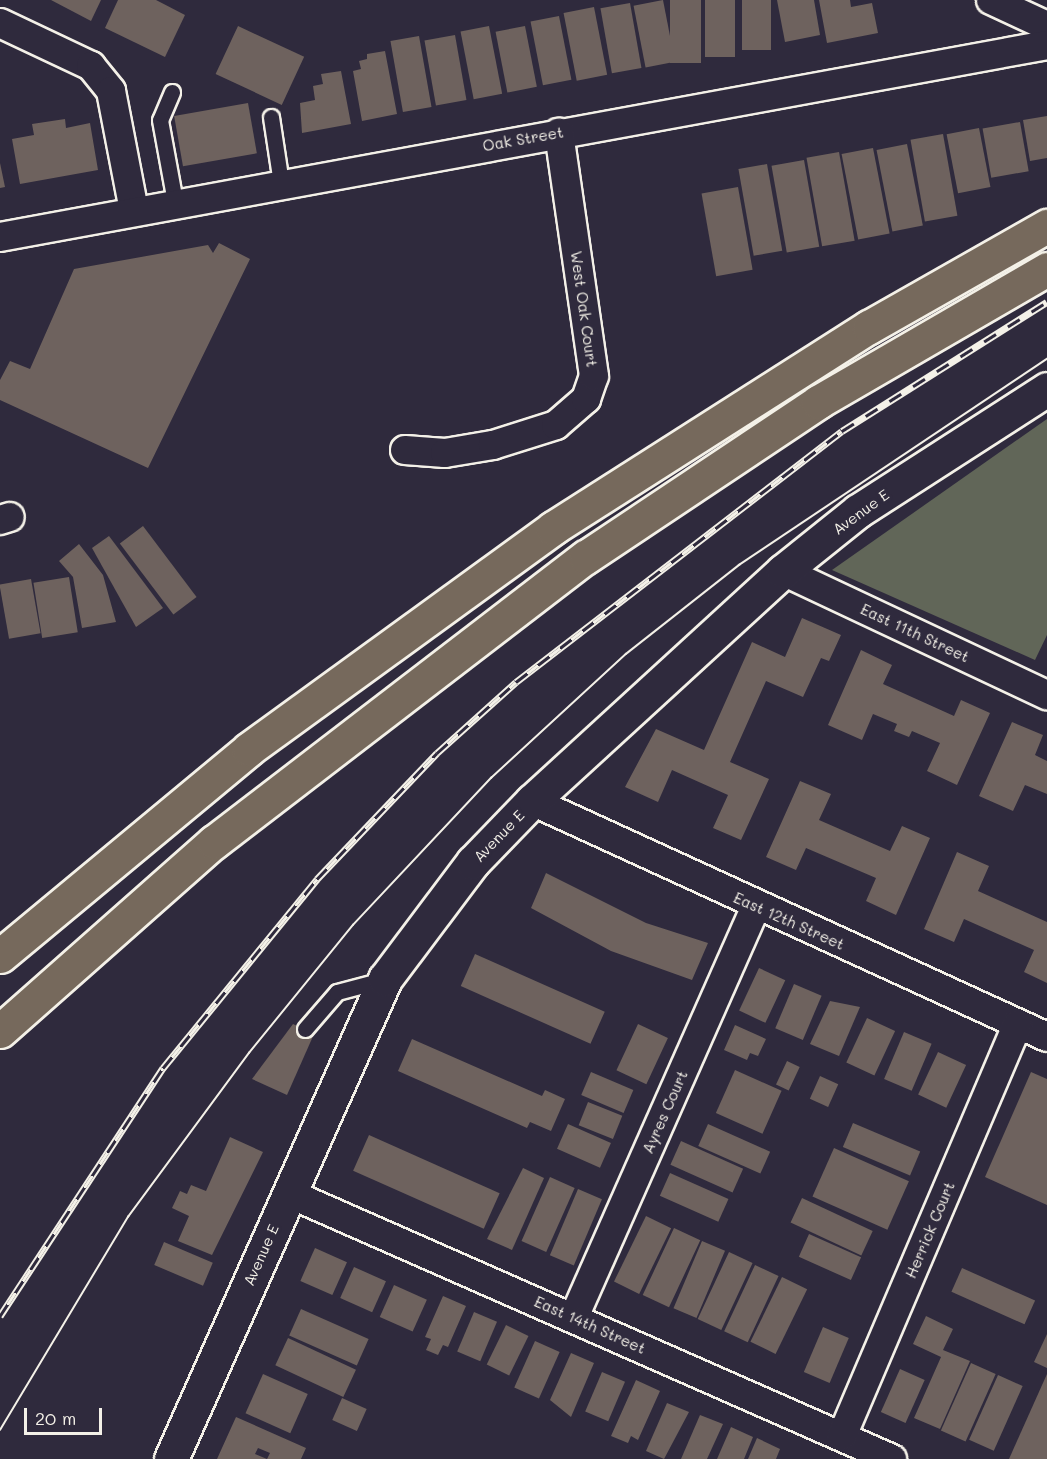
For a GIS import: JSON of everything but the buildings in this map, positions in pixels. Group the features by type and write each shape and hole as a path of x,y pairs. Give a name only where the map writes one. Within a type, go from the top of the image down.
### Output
{"highway":[{"path":"0,956 249,749 553,528 868,327 1047,226"},
{"path":"0,1030 214,842 578,563 818,402 1047,269"}],"main road":[{"name":"Avenue E","path":"171,1459 385,979 473,862 532,801 783,571 858,512 1047,389"}],"street":[{"path":"991,0 1047,26"},
{"path":"0,23 91,66 111,91 134,210"},
{"name":"Oak Street","path":"0,237 175,202 1047,45"},
{"name":"West Oak Court","path":"405,450 445,453 493,445 556,425 586,399 594,376 559,133"},
{"name":"East 11th Street","path":"783,571 1047,695"},
{"name":"East 12th Street","path":"532,801 756,906 1047,1037"},
{"name":"Ayres Court","path":"574,1317 756,906"},
{"name":"Herrick Court","path":"842,1436 1018,1024"},
{"name":"East 14th Street","path":"288,1193 574,1317 891,1459"}],"lane":[{"path":"172,92 160,120 175,202"},
{"path":"271,117 281,183"},
{"path":"305,1029 337,992 385,979"}],"green space":[{"path":"1047,419 1047,635 1035,660 832,570"}],"tram line":[{"path":"0,1430 128,1217 249,1053 353,925 491,778 626,654 739,565 1047,359"}],"railway":[{"path":"0,1316 163,1068 317,879 437,753 516,682 842,431 1047,302"}]}
